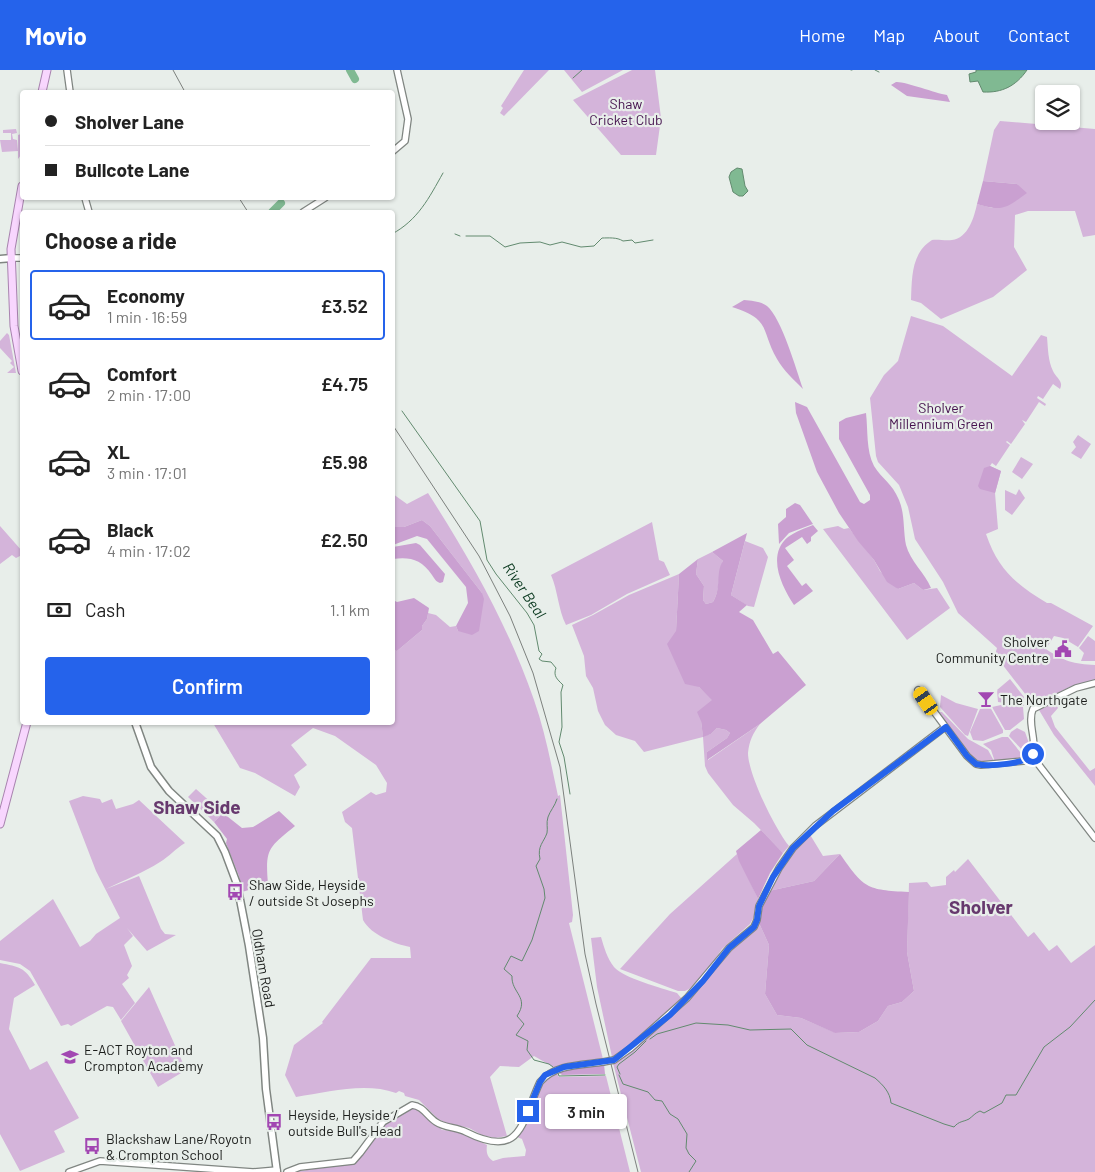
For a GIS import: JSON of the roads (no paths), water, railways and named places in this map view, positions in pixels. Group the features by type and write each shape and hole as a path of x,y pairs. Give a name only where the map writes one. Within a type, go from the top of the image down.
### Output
{"main road":[{"path":"42,90 47,70"},
{"path":"20,196 14,228 12,258 14,326 20,360"},
{"path":"0,259 12,258"},
{"path":"0,824 26,725"},
{"name":"Oldham Road","path":"136,725 151,767 169,792 217,836 229,860 237,884 263,1038 268,1103 277,1171"}],"street":[{"path":"67,70 70,90"},
{"path":"395,149 405,141 408,119 397,70"},
{"path":"306,210 322,200"},
{"path":"12,258 20,258"},
{"path":"918,690 967,756 976,764 995,765 1023,761 1032,756 1034,749 1031,717 1033,709 1076,688 1095,683"},
{"path":"287,1172 307,1166 353,1160 360,1154 383,1122 412,1105 422,1108 442,1126 464,1131 488,1141 498,1143 507,1141 518,1131 545,1075 564,1067 614,1060 651,1031 687,998 729,948 754,927 759,906 773,877 793,848 833,811 946,727"},
{"path":"1032,756 1095,838"},
{"path":"69,1172 100,1161 253,1172 277,1171"}],"waterway":[{"name":"River Beal","path":"350,70 355,79"},
{"path":"573,78 582,70"},
{"path":"875,70 879,72"},
{"path":"395,232 409,222 422,208 443,173"},
{"name":"River Beal","path":"274,210 281,203"},
{"path":"455,234 460,236"},
{"path":"466,236 490,236 505,247 520,243 540,242 550,245 562,242 581,247 594,246 602,238 615,238 623,241 632,240 635,243 653,240"},
{"name":"River Beal","path":"402,411 480,521 487,560 534,625 539,651 542,654 539,659 551,662 556,668 555,675 563,685 561,692 562,727 559,742 564,757 570,794"},
{"name":"River Beal","path":"553,1067 534,1060 527,1050 528,1041 516,1035 524,1024 517,1016 522,1004 512,982 512,976 504,969 511,956 522,961 532,940 545,898 536,866 540,859 540,847 547,833 548,817 557,799"},
{"path":"650,1039 657,1034 696,1023 728,1025 750,1030 791,1029 807,1045 875,1078 886,1089 891,1103 954,1127 978,1112 984,1113 1002,1103 1006,1095 1016,1095 1044,1047 1070,1027 1095,1000"},
{"path":"620,1074 617,1067 619,1064 646,1041"},
{"name":"River Beal","path":"558,1073 559,1076 605,1075"},
{"name":"River Beal","path":"619,1075 623,1084 648,1092 655,1100 662,1101 670,1114 678,1119 687,1134 686,1148 696,1161 689,1172"}],"tram line":[{"path":"173,70 184,90"},
{"path":"240,200 247,210"},
{"path":"395,429 479,556 510,616 533,673 560,767 585,954 638,1172"}],"place":[{"name":"Sholver Community Centre","path":"1063,649"},
{"name":"The Northgate","path":"986,699"},
{"name":"Shaw Side, Heyside / outside St Josephs","path":"235,892"},
{"name":"E-ACT Royton and Crompton Academy","path":"70,1057"},
{"name":"Heyside, Heyside / outside Bull's Head","path":"274,1122"},
{"name":"Blackshaw Lane/Royotn & Crompton School","path":"92,1146"}],"district":[{"name":"Shaw Side","path":"197,806"},
{"name":"Sholver","path":"981,906"}],"park label":[{"name":"Shaw Cricket Club","path":"626,112"},
{"name":"Sholver Millennium Green","path":"941,416"}]}
